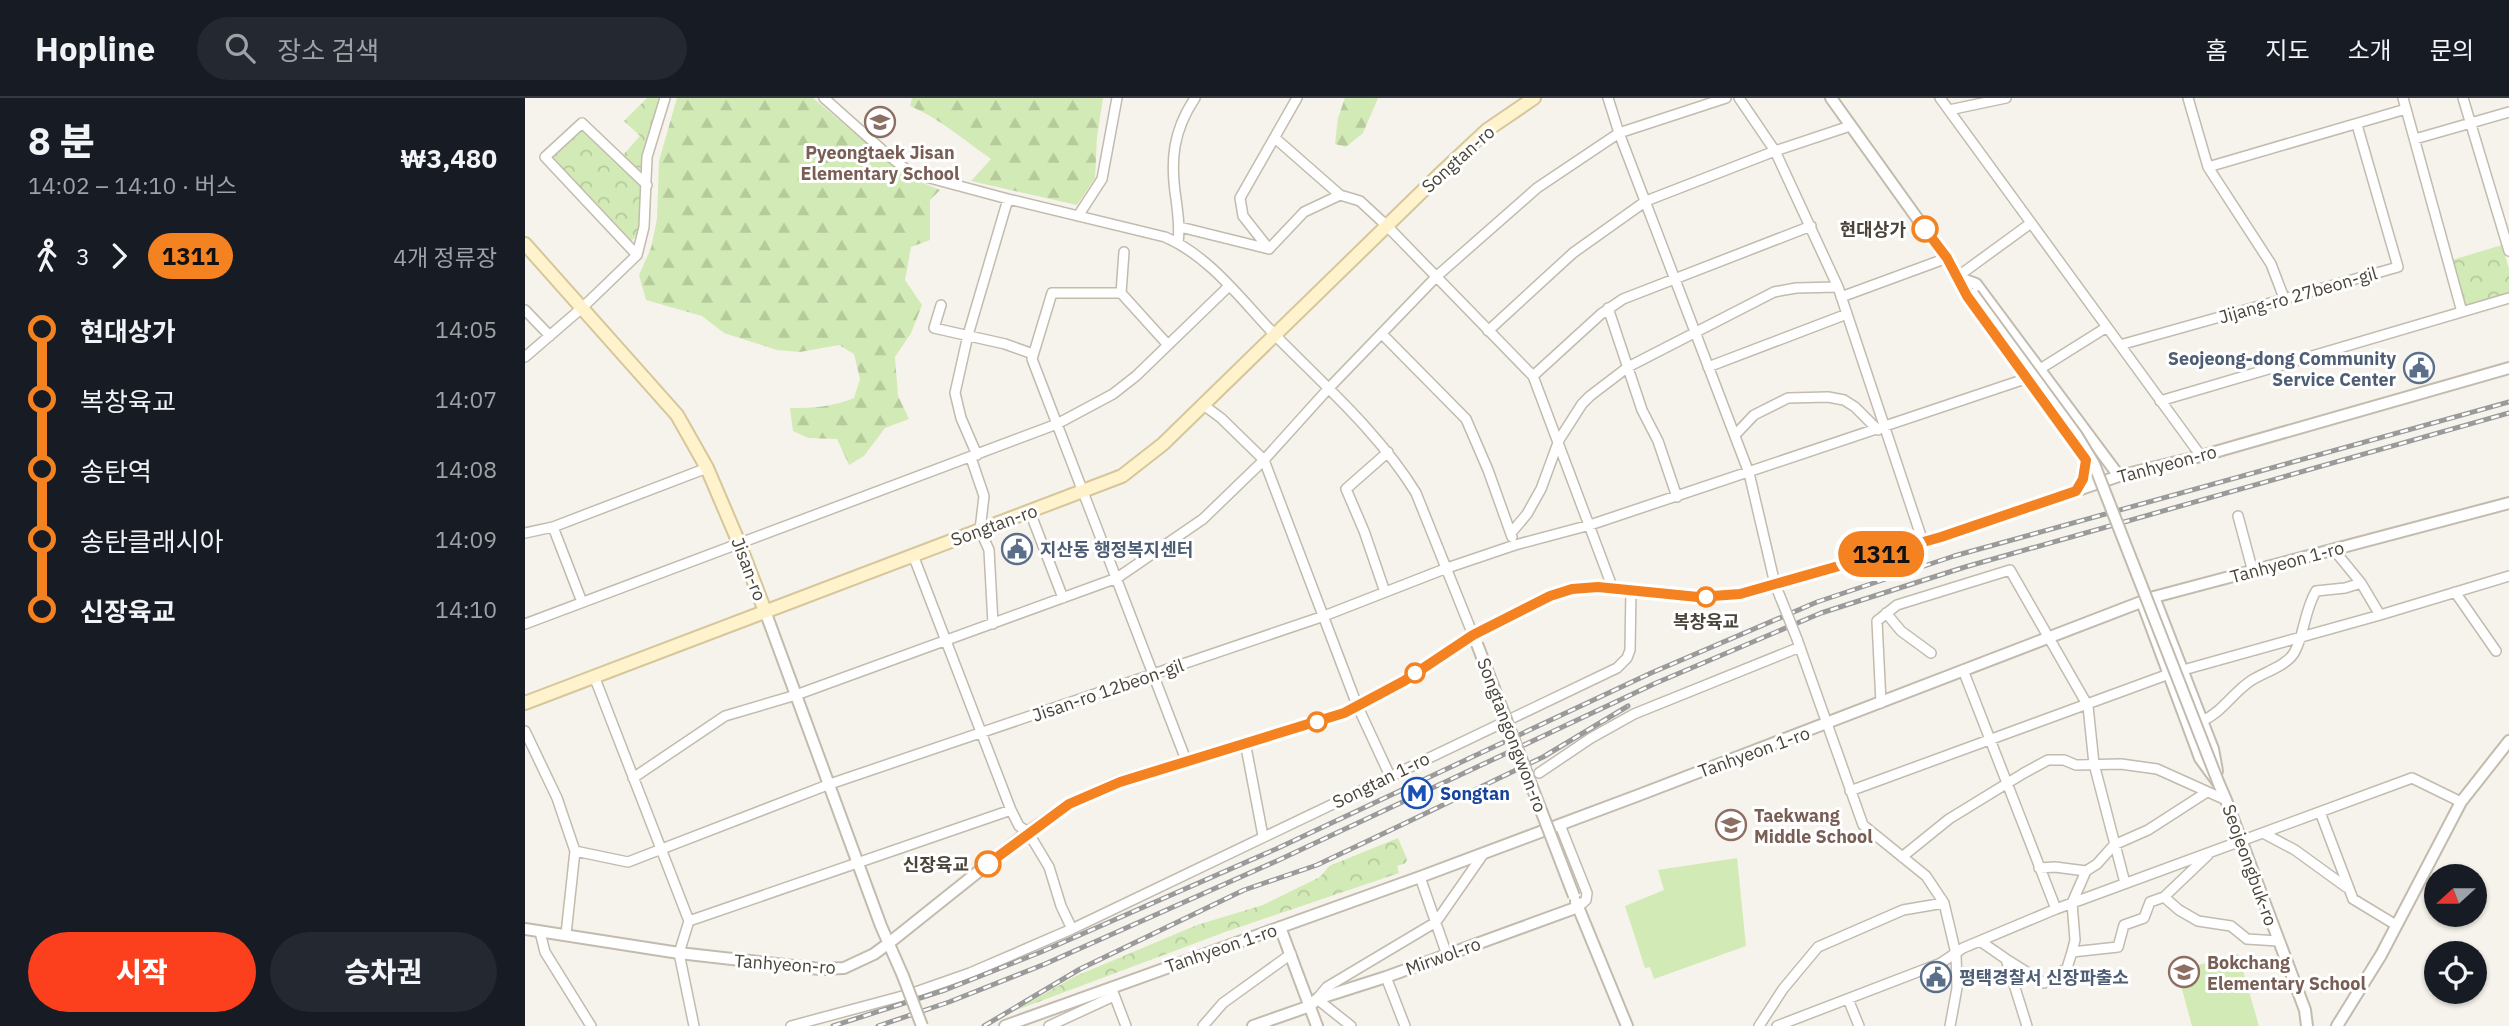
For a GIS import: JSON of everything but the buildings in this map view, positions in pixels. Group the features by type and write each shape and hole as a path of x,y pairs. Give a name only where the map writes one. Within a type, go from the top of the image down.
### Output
{"main road":[{"name":"Songtan-ro","path":"525,703 1122,476 1163,444 1487,131 1534,98"},
{"name":"Jisan-ro","path":"525,244 677,415 707,468 765,611"}],"street":[{"path":"525,357 637,255 644,227 647,157 665,98"},
{"name":"Songtangongwon-ro","path":"824,98 911,173 1144,231 1178,243 1207,265 1388,452 1416,492 1627,1026"},
{"path":"1078,216 1102,179 1117,98"},
{"path":"1178,243 1180,227 1172,164 1183,115 1195,98"},
{"path":"1269,249 1243,216 1240,198 1297,98"},
{"path":"1608,98 1749,473 1775,584 1863,825 1926,876 1944,903 1956,954 1957,988 1950,1026"},
{"path":"633,778 725,716 796,695 947,642 1117,578 1203,519 1264,460 1437,276 1537,188 1619,133 1725,98"},
{"path":"1739,98 1775,151 1840,292 1882,429 1923,542"},
{"path":"1940,98 2201,456"},
{"path":"1948,110 2006,98"},
{"path":"2188,98 2208,167 2271,264 2284,298"},
{"path":"2403,98 2462,312"},
{"path":"2463,98 2509,251"},
{"path":"1836,100 1850,126 1947,258 1967,296 2086,460 2096,484"},
{"path":"2208,167 2406,109"},
{"path":"2415,139 2509,112"},
{"path":"637,255 545,157 582,123 647,185"},
{"name":"Jijang-ro 27beon-gil","path":"2120,345 2397,267 2357,125"},
{"path":"1488,331 1573,253 1646,201 1775,151 1850,126"},
{"path":"1275,138 1340,195 1360,201 1533,376 1613,589"},
{"path":"1269,249 1304,212 1340,195"},
{"path":"993,624 989,550 980,530 984,496 955,393 968,335 1008,199"},
{"path":"1958,276 2031,223"},
{"path":"1533,376 1608,308 1623,299 1811,226"},
{"path":"1180,227 1269,249"},
{"path":"1125,252 1121,293 1168,345"},
{"path":"1511,533 1527,514 1541,489 1559,440 1582,404 1628,367 1774,292 1796,288 1840,292 1947,258"},
{"path":"1958,276 2077,436 2094,464 2219,784"},
{"path":"1958,276 1976,284 2119,476"},
{"path":"525,624 1056,424 1113,394 1228,287"},
{"path":"1121,293 1052,293 1033,357 1056,424 1186,760"},
{"path":"2161,401 2509,298"},
{"path":"941,305 934,328 1005,344 1033,357"},
{"path":"1608,308 1642,410 1658,441 1677,497"},
{"path":"525,310 550,336"},
{"path":"1708,368 1847,314"},
{"path":"2040,369 2107,327"},
{"path":"1382,334 1466,419 1489,470 1515,545"},
{"name":"Tanhyeon-ro","path":"525,929 796,968 843,968 874,954 1028,832 1069,804 1120,782 1245,742 1313,724 1357,705 1404,681 1550,596 1572,589 1631,590 1698,597 1740,594 1923,542 2119,476 2201,456 2509,368"},
{"name":"Jisan-ro 12beon-gil","path":"575,851 628,862 830,784 1324,616 1447,568 1677,497 2028,378"},
{"path":"1735,435 1754,415 1788,398 1828,397 1844,400 1882,429"},
{"path":"1202,404 1221,418 1264,460 1357,705 1390,776"},
{"path":"1385,592 1346,489 1388,452"},
{"path":"2076,491 2083,479 2086,460"},
{"path":"525,533 553,527 707,468"},
{"name":"Tanhyeon 1-ro","path":"1005,1026 1113,991 1560,825 1827,725 2154,597 2509,503"},
{"path":"1030,512 1063,598"},
{"path":"2238,516 2253,572"},
{"path":"553,527 582,602"},
{"path":"2334,550 2361,583 2381,615"},
{"path":"913,555 1011,810 1019,826 1028,832 1049,867 1061,906 1072,929"},
{"path":"1881,703 1877,621 1897,605 2010,570 2088,706 2094,764 2125,883"},
{"path":"1850,791 2088,706 2169,674 2509,576"},
{"path":"2201,721 2215,715 2248,682 2288,660 2295,652 2308,605 2316,591 2345,588 2361,583"},
{"name":"Songtan 1-ro","path":"791,1026 910,994 970,973 1072,929 1617,668 1627,658 1630,650 1631,590"},
{"path":"2455,592 2497,651"},
{"path":"2154,597 2213,749 2219,784"},
{"path":"2141,602 2200,758 2219,784"},
{"name":"Jisan-ro","path":"765,611 881,926 922,1026"},
{"path":"1886,613 1901,631 1931,653"},
{"path":"1539,773 1591,738 1634,714 1798,643"},
{"path":"1963,670 2056,909"},
{"path":"594,676 689,921 679,953 694,1026"},
{"path":"525,731 560,805 575,851 566,934"},
{"path":"2337,1026 2396,925 2461,802 2509,741"},
{"path":"1245,742 1263,836"},
{"path":"1902,857 1949,819 2048,760 2064,760 2076,765 2121,764 2157,769 2226,800"},
{"path":"1777,1026 1941,963 1963,948 2056,909 2412,778 2461,802"},
{"name":"Seojeongbuk-ro","path":"2219,784 2305,1010 2307,1026"},
{"path":"1980,941 2005,960 2044,983 2067,968 2075,940 2072,903 2086,871 2097,864 2114,845 2148,831 2207,792"},
{"path":"689,921 1011,810"},
{"path":"2320,812 2353,899 2396,925"},
{"path":"1560,825 1587,893 1586,900 1578,907"},
{"path":"2263,833 2295,850 2347,888"},
{"path":"2072,952 2118,947 2124,925 2144,918 2150,902 2164,897 2213,851"},
{"path":"1313,1002 1327,987 1436,922 1484,853"},
{"path":"2039,868 2086,871"},
{"path":"1420,877 1447,955"},
{"path":"2164,897 2197,921 2231,926 2247,939 2279,942"},
{"path":"1759,1026 1783,989 1818,947 1902,910 1944,903"},
{"name":"Mirwol-ro","path":"1253,1026 1578,907"},
{"path":"1280,927 1313,1002 1317,1026"},
{"path":"540,932 545,951 591,1026"},
{"path":"1203,1026 1223,1003 1291,954"},
{"path":"2005,960 2027,1026"},
{"path":"1386,977 1405,1026"},
{"path":"1049,1026 1113,991 1126,1026"},
{"path":"1848,999 1859,1026"},
{"path":"1313,1002 1351,1026"}],"green space":[{"path":"647,98 664,98 646,177 623,155 640,136 624,121"},
{"path":"677,98 813,98 904,175 940,190 930,200 930,240 911,247 905,280 922,305 911,333 895,357 898,396 909,419 885,428 864,456 849,465 837,439 808,438 793,431 790,408 823,406 854,398 860,379 854,354 839,345 800,352 777,350 724,333 702,316 646,300 639,275 651,248 657,219 659,161"},
{"path":"912,98 1103,98 1095,178 1077,205 971,181 991,159 942,123 910,106"},
{"path":"1345,98 1378,98 1363,133 1346,147 1335,144 1338,118"},
{"path":"583,128 645,189 640,231 631,242 551,158"},
{"path":"2502,245 2509,269 2509,294 2465,307 2452,260"},
{"path":"1398,838 1407,859 1406,863 1397,866 1399,873 1225,932 1014,1011 1076,976 1197,925 1263,905 1320,877 1329,866"},
{"path":"1737,858 1746,946 1654,979 1650,967 1645,968 1625,906 1664,890 1658,870"},
{"path":"2238,954 2259,1026 2192,1026 2177,971"}],"railway":[{"path":"833,1026 945,990 1041,952 1276,849 1651,673 1817,602 1954,556 2509,402"},
{"path":"878,1026 949,1002 1045,964 1281,859 1656,683 1821,613 1965,567 2509,413"},
{"path":"984,1026 1080,969 1244,890 1317,865 1543,757 1628,706"}],"bus line":[{"name":"1311","path":"988,864 1069,804 1120,782 1344,713 1404,681 1473,635 1550,596 1572,589 1598,587 1698,597 1740,594 1941,537 2076,491 2085,474 2086,460 1967,296 1947,258 1925,229"}],"place":[{"name":"Pyeongtaek Jisan Elementary School","path":"880,122"},
{"name":"현대상가","path":"1925,229"},
{"name":"Seojeong-dong Community Service Center","path":"2419,368"},
{"name":"지산동 행정복지센터","path":"1017,549"},
{"name":"복창육교","path":"1706,597"},
{"name":"Songtan","path":"1417,793"},
{"name":"Taekwang Middle School","path":"1731,825"},
{"name":"신장육교","path":"988,864"},
{"name":"Bokchang Elementary School","path":"2184,972"},
{"name":"평택경찰서 신장파출소","path":"1936,977"}]}
